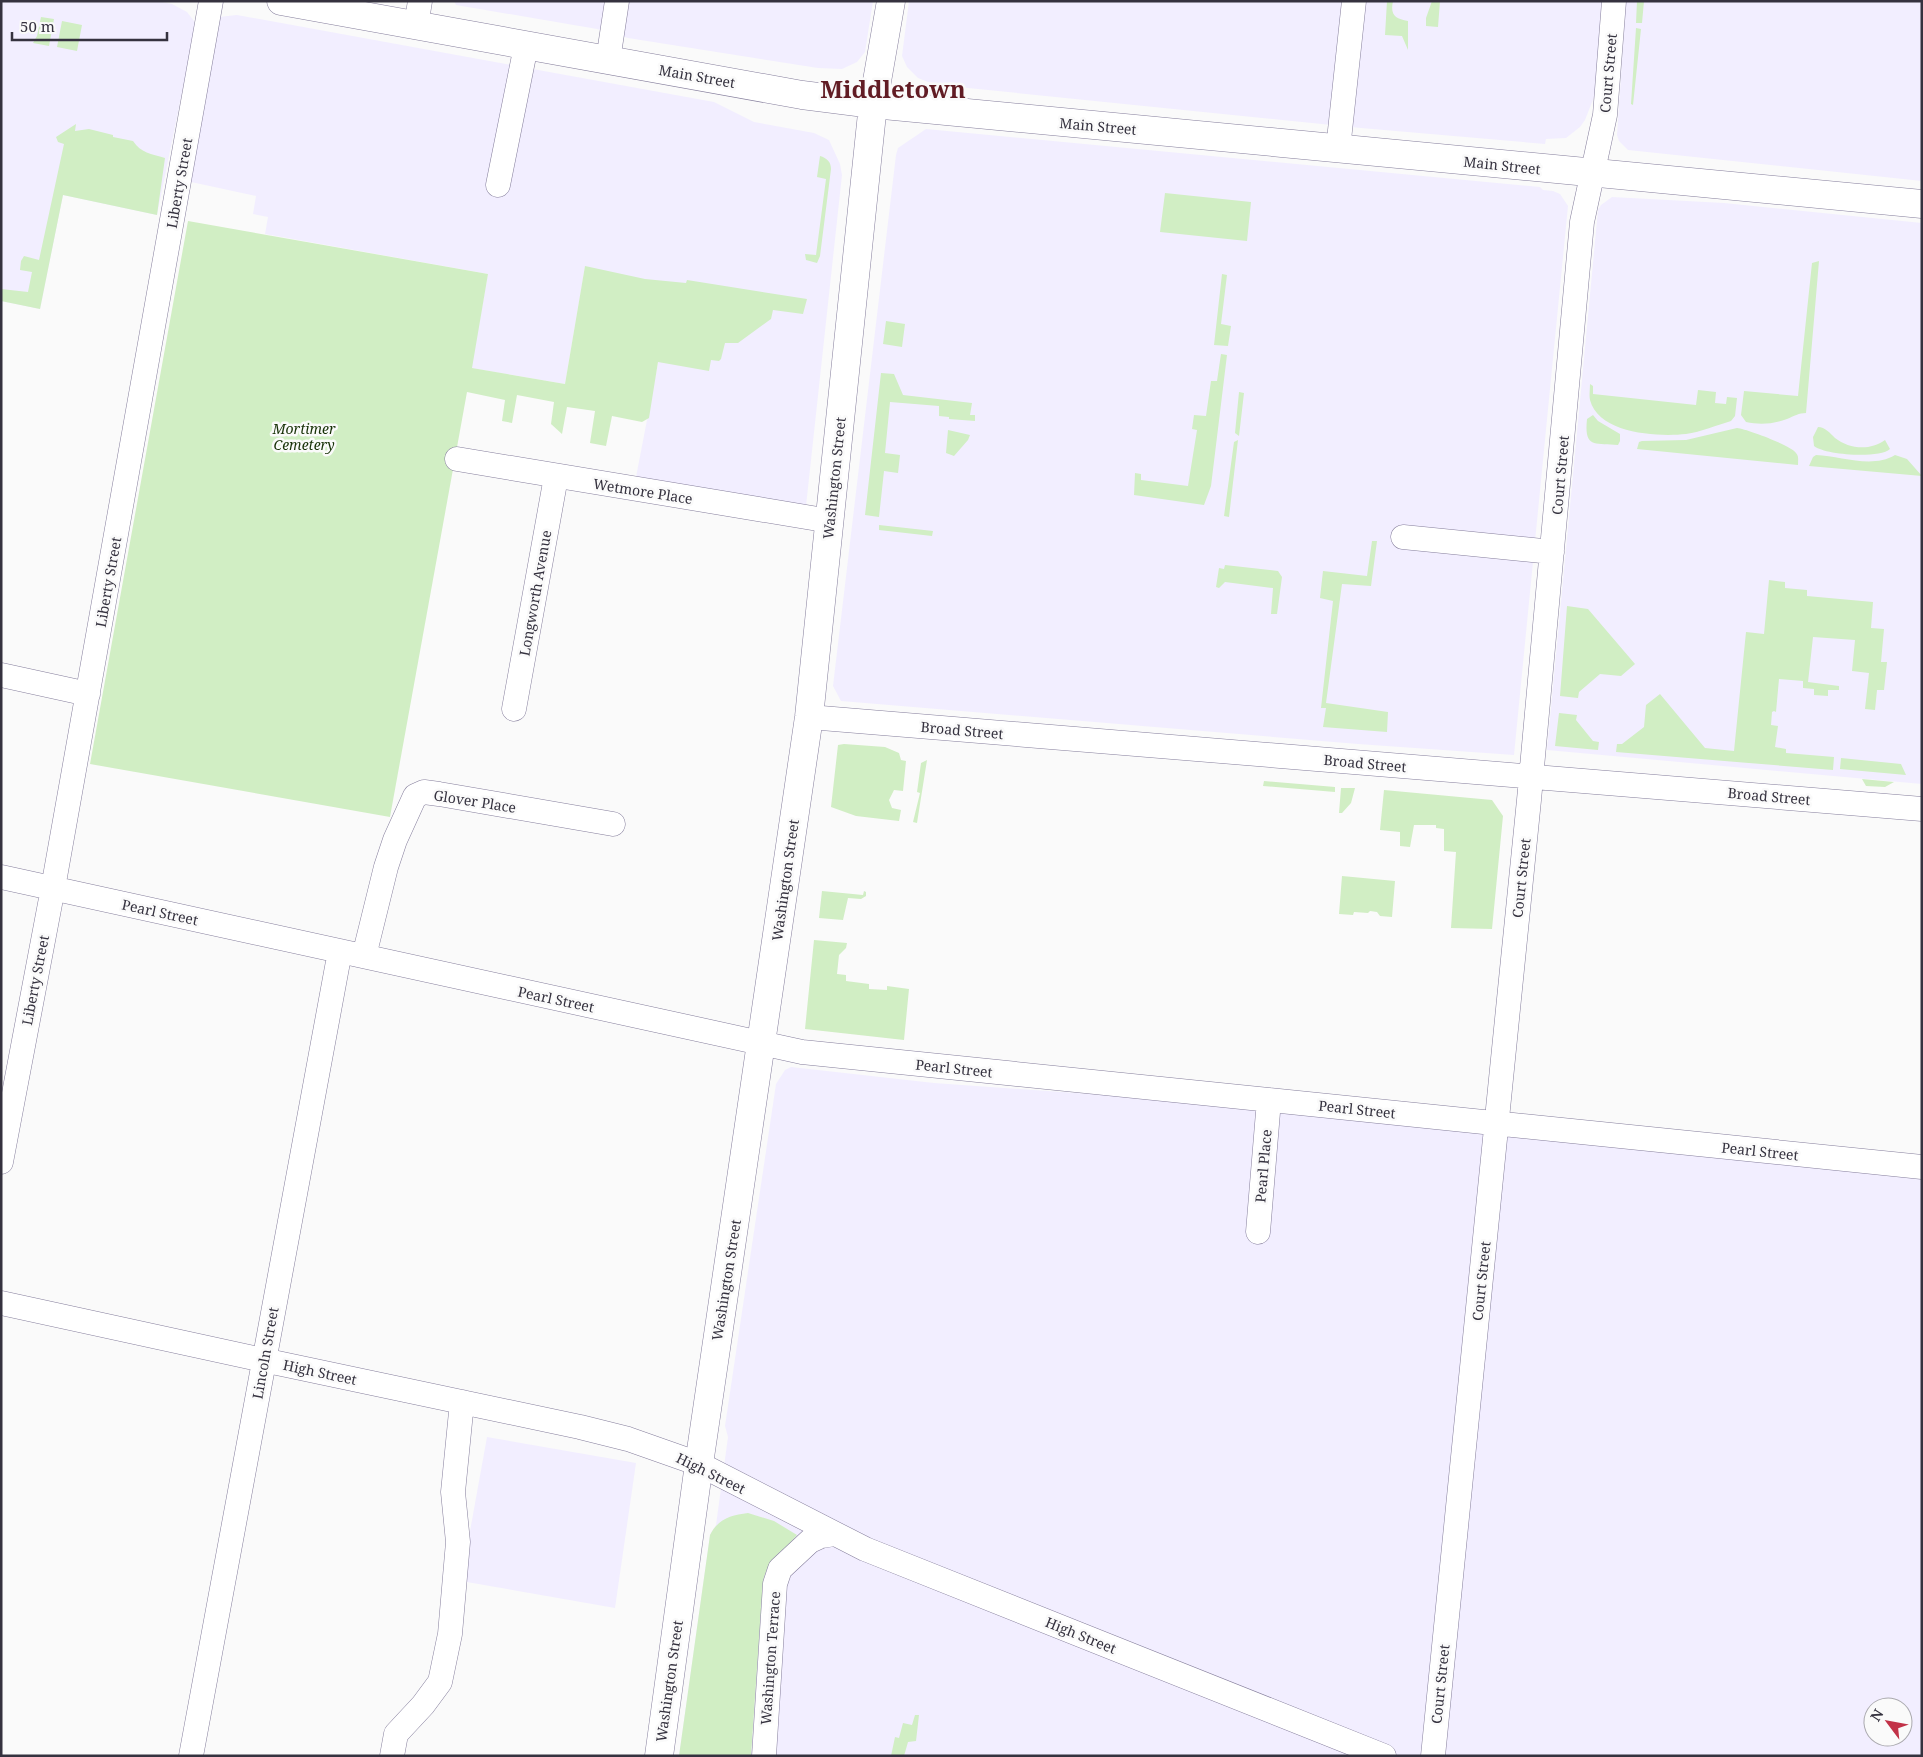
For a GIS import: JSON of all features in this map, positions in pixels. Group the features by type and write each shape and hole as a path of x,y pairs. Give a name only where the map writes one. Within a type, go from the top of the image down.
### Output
{"main road":[{"name":"Main Street","path":"281,1 418,14 526,46 802,95 873,104 1922,204"},
{"name":"Washington Street","path":"659,1756 698,1464 762,1044 809,717 873,104 891,1"}],"street":[{"name":"Liberty Street","path":"1,1162 4,1127 53,888 211,1"},
{"path":"608,60 617,1"},
{"path":"1338,149 1354,1"},
{"name":"Court Street","path":"1433,1756 1531,777 1582,222 1605,115 1614,1"},
{"path":"498,185 526,46"},
{"name":"Wetmore Place","path":"457,459 556,477 830,521"},
{"name":"Longworth Avenue","path":"514,709 556,477"},
{"path":"1403,537 1552,552"},
{"path":"1,675 88,694"},
{"name":"Broad Street","path":"809,717 1922,809"},
{"name":"Glover Place","path":"364,956 386,867 415,796 424,792 439,794 613,824"},
{"name":"Pearl Street","path":"1,876 802,1052 1922,1167"},
{"name":"Lincoln Street","path":"191,1756 340,951"},
{"name":"Pearl Place","path":"1258,1232 1269,1100"},
{"name":"High Street","path":"1,1303 580,1427 628,1439 698,1464 865,1549 1384,1756"},
{"path":"392,1756 396,1734 423,1705 440,1682 450,1634 458,1542 453,1492 462,1402"},
{"name":"Washington Terrace","path":"764,1756 775,1584 780,1568 810,1541 821,1536 835,1534"}],"shaded area":[{"path":"1,1 157,1 172,4 187,12 194,21 195,28 157,215 63,195 40,309 1,301"},
{"path":"454,1 873,1 865,52 857,62 842,69 818,68 628,38 597,29 456,5"},
{"path":"909,1 1602,1 1598,87 1585,120 1580,127 1566,138 1546,139 1545,144 1361,128 948,86 918,78 907,67 902,56"},
{"path":"1625,1 1922,1 1922,181 1628,150 1619,141 1617,135"},
{"path":"237,15 714,102 754,122 814,133 829,140 840,164 842,175 806,506 636,477 658,363 585,267 565,384 471,368 488,274 265,234 268,217 253,214 256,196 191,182 219,17"},
{"path":"926,129 1540,187 1543,190 1560,194 1568,206 1514,755 1358,744 841,701 833,686 896,155 898,148"},
{"path":"1612,197 1724,203 1922,223 1922,784 1547,750 1598,210 1601,205"},
{"path":"791,1067 934,1083 1497,1123 1922,1167 1922,1756 679,1756 710,1535 716,1525 728,1437 725,1426 776,1084 785,1070"},
{"path":"487,1437 636,1463 615,1608 461,1581"}],"green space":[{"path":"1387,1 1393,1 1392,10 1394,15 1408,21 1408,50 1402,36 1385,35"},
{"path":"1432,1 1440,1 1438,27 1426,26 1426,18"},
{"path":"1637,1 1644,1 1642,23 1636,23"},
{"path":"41,17 54,19 49,46 33,43 37,36"},
{"path":"62,21 82,25 77,51 57,47"},
{"path":"1636,28 1641,29 1633,105 1631,104"},
{"path":"76,124 75,131 89,129 133,141 143,151 165,158 157,215 63,195 40,309 1,301 1,289 28,292 32,272 20,270 21,261 24,256 39,260 64,144 58,142 56,137"},
{"path":"820,156 828,161 831,169 820,256 817,263 806,260 805,254 816,255 826,179 817,177"},
{"path":"1165,193 1251,202 1247,241 1160,232"},
{"name":"Mortimer Cemetery","path":"188,221 488,274 472,368 565,384 585,266 645,279 686,283 687,280 807,299 803,314 773,310 771,319 738,343 725,343 721,359 719,361 711,360 709,371 658,362 649,418 642,422 612,416 606,446 590,443 595,411 567,407 562,434 551,424 554,402 517,395 512,423 502,421 505,400 467,392 390,817 90,764"},
{"path":"1819,261 1806,413 1772,423 1746,422 1741,415 1744,391 1798,396 1812,263"},
{"path":"1222,274 1227,275 1221,324 1231,326 1228,346 1214,345"},
{"path":"886,321 905,324 902,347 883,344"},
{"path":"1221,354 1227,355 1211,486 1204,505 1134,495 1135,473 1141,474 1141,480 1188,486 1197,430 1192,429 1194,415 1206,416 1211,381 1217,381"},
{"path":"881,373 894,374 903,395 972,403 970,415 975,415 975,421 949,419 949,417 939,416 939,406 890,402 885,453 900,455 898,473 884,471 879,517 865,515"},
{"path":"1590,384 1593,386 1593,394 1696,405 1698,390 1716,392 1715,403 1726,404 1727,397 1737,398 1735,416 1731,421 1686,434 1660,435 1631,431 1605,420 1596,411 1590,400"},
{"path":"1239,392 1244,393 1239,436 1235,433"},
{"path":"1593,415 1598,421 1620,434 1618,445 1597,444 1589,439 1586,428 1587,419"},
{"path":"1818,427 1825,429 1841,442 1853,446 1873,446 1885,440 1890,449 1884,452 1864,455 1829,452 1814,446 1813,437"},
{"path":"1737,428 1769,438 1793,450 1798,455 1798,465 1637,449 1639,442 1642,441 1686,440"},
{"path":"948,430 970,435 954,456 946,453"},
{"path":"1238,440 1229,517 1224,516 1234,442"},
{"path":"1816,455 1856,461 1876,461 1895,455 1907,459 1922,476 1809,466"},
{"path":"879,525 933,531 932,536 879,530"},
{"path":"1372,541 1377,541 1371,586 1342,584 1326,703 1388,712 1387,732 1323,727 1326,708 1321,708 1333,601 1320,598 1323,571 1367,576"},
{"path":"1225,565 1278,571 1282,577 1277,614 1271,614 1273,588 1225,582 1219,588 1216,587 1219,568 1224,569"},
{"path":"1769,580 1785,582 1785,588 1807,590 1807,596 1873,602 1871,628 1884,629 1881,662 1887,662 1884,690 1877,690 1875,710 1865,709 1869,673 1852,671 1855,640 1813,637 1808,682 1839,686 1839,690 1828,690 1828,696 1814,695 1814,689 1803,688 1803,681 1779,679 1776,712 1772,712 1771,725 1778,726 1775,747 1786,749 1786,753 1834,757 1833,770 1616,752 1617,744 1622,744 1644,727 1646,705 1660,694 1705,748 1734,751 1746,632 1764,634"},
{"path":"1567,606 1588,609 1635,664 1621,676 1600,674 1579,692 1578,698 1560,696"},
{"path":"1559,713 1577,715 1576,720 1593,741 1599,742 1598,750 1555,746"},
{"path":"838,745 885,747 899,753 901,760 906,761 903,791 894,790 889,800 892,808 901,810 899,821 856,816 831,807"},
{"path":"1841,758 1901,764 1906,775 1840,769"},
{"path":"927,760 917,823 913,822 920,793 917,792 921,763"},
{"path":"1862,779 1894,782 1885,787 1866,786"},
{"path":"1264,781 1335,787 1335,792 1263,786"},
{"path":"1341,788 1355,788 1351,803 1342,813 1339,813"},
{"path":"1384,790 1492,800 1503,816 1492,929 1451,928 1456,852 1444,851 1444,829 1436,828 1436,825 1414,825 1410,847 1400,846 1400,832 1380,830"},
{"path":"1342,876 1395,881 1392,917 1380,916 1377,912 1370,911 1368,913 1354,912 1353,915 1339,914"},
{"path":"822,891 863,895 864,891 866,896 861,899 848,898 843,920 819,918"},
{"path":"814,940 847,943 846,948 839,955 837,974 846,975 846,981 869,984 869,989 887,990 887,986 909,989 904,1040 805,1029"},
{"path":"748,1513 774,1521 797,1535 773,1559 763,1581 751,1756 679,1756 710,1535 717,1525 726,1519"},
{"path":"915,1715 919,1715 916,1741 908,1742 904,1756 891,1756 895,1737 899,1738 903,1723 912,1725"}],"district":[{"name":"Middletown","path":"893,88"}]}
